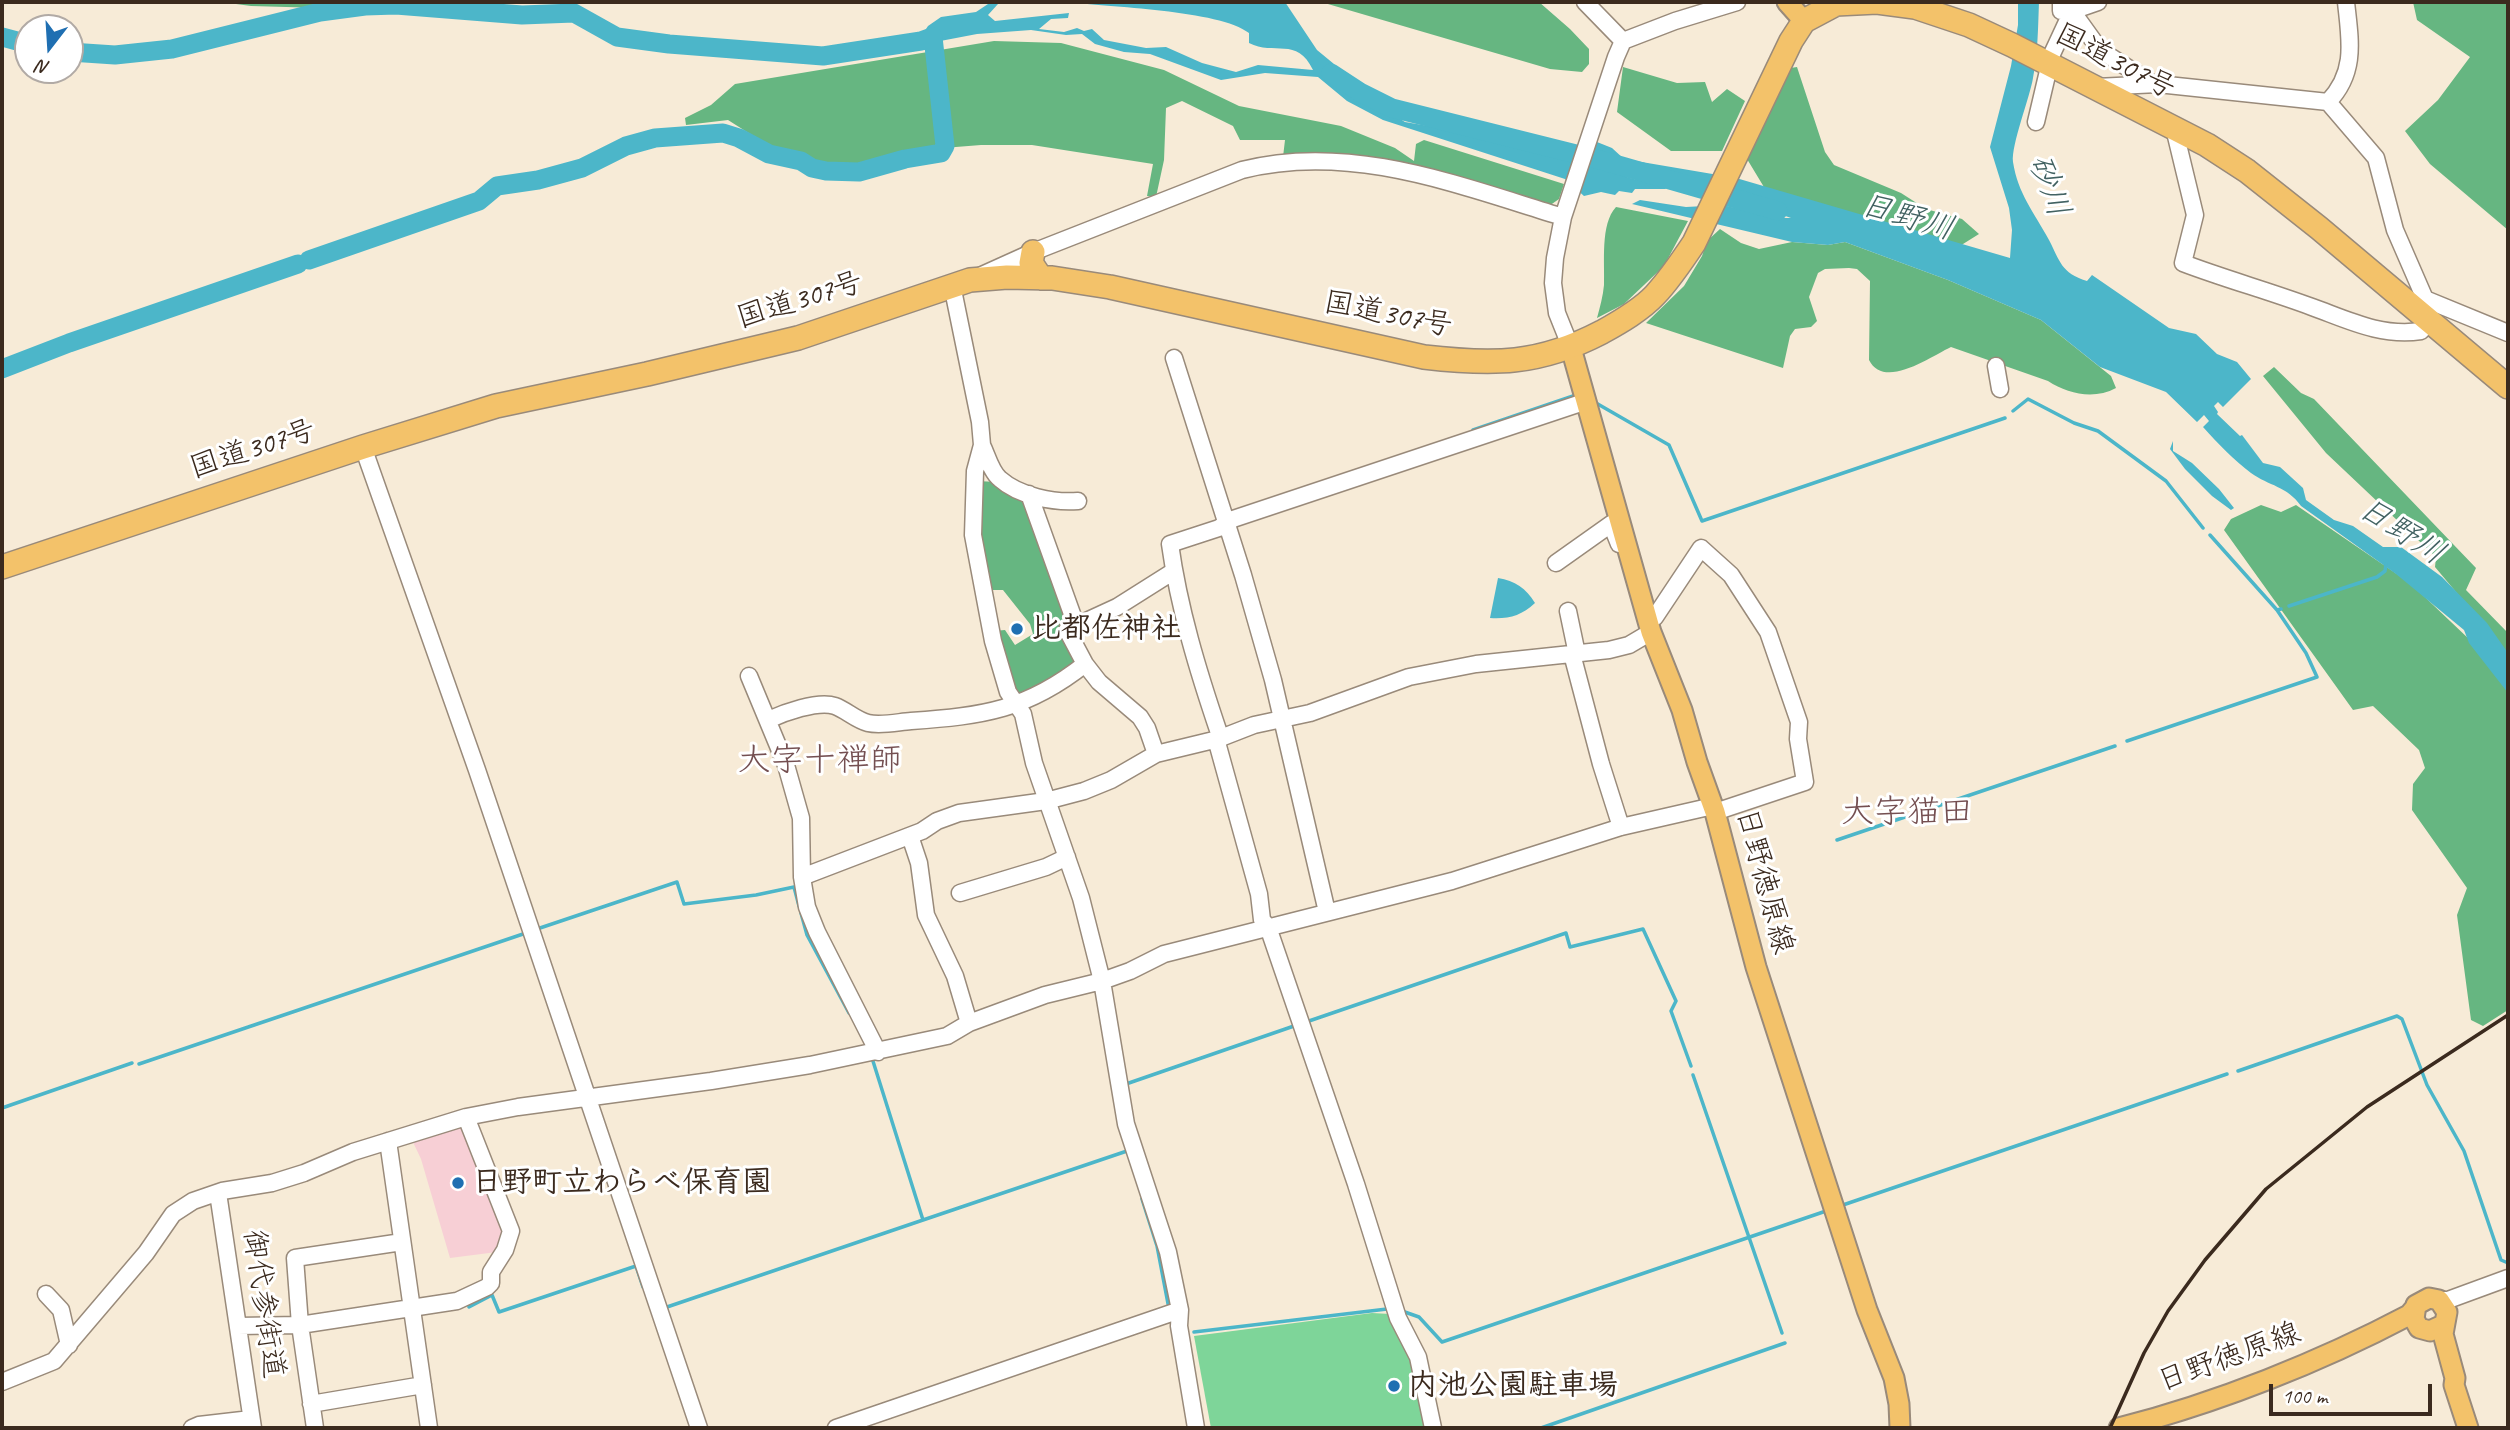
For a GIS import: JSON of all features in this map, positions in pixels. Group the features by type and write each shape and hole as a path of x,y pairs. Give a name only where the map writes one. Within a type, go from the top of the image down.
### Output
{"highway":[{"name":"国道307号","path":"2,567 363,447 496,406 648,374 798,338 961,283 1007,277 1041,278 1110,287 1435,358 1468,362 1522,360 1571,348 1617,324 1654,297 1694,243 1790,41 1804,21 1836,4 1877,2 1915,7 1969,25 2047,60 2207,145 2247,171 2425,310 2508,387"},
{"path":"1033,252 1031,263 1041,278"}],"main road":[{"path":"1787,2 1804,21"},
{"name":"日野徳原線","path":"1571,348 1610,494 1650,626 1682,710 1714,809 1756,967 1867,1310 1894,1378 1900,1428"},
{"name":"日野徳原線","path":"2122,1428 2206,1402 2358,1341 2409,1315 2431,1318"},
{"path":"2431,1318 2435,1345 2448,1379 2454,1385 2468,1428"}],"street":[{"path":"1585,2 1623,41"},
{"path":"1571,348 1558,313 1553,283 1555,258 1563,217 1623,41 1737,2"},
{"path":"2064,8 2098,2"},
{"path":"2328,102 2340,90 2349,66 2346,2"},
{"path":"2036,122 2047,60 2064,8"},
{"path":"2064,8 2100,50 2153,84"},
{"path":"2095,87 2153,84 2328,102 2376,158 2395,230 2425,310 2421,331 2382,331 2355,325 2311,306 2183,263 2195,215 2174,128"},
{"path":"1196,1428 1179,1326 1180,1310 1168,1252 1126,1124 1102,981 1081,898 1034,763 1023,714 1008,692 1001,673 973,535 975,471 982,445 961,283 1033,252 1242,170 1264,164 1366,163 1437,179 1563,217"},
{"path":"2425,310 2508,333"},
{"path":"1174,358 1266,653 1327,912"},
{"path":"1996,366 2000,389"},
{"path":"1433,1428 1418,1357 1398,1318 1356,1184 1268,927 1262,920 1259,894 1218,746 1219,733 1193,653 1170,544 1233,519 1587,401"},
{"path":"982,445 998,478 1016,489 1065,502 1078,501"},
{"path":"363,447 477,770 699,1428"},
{"path":"1029,494 1076,625"},
{"path":"1556,563 1611,524 1622,550 1628,550"},
{"path":"2,1382 54,1361 146,1253 173,1214 193,1200 220,1192 272,1183 353,1152 467,1117 587,1097 711,1082 878,1052 947,1036 970,1023 1045,995 1102,981 1164,954 1462,878 1621,827 1714,809 1805,782 1798,739 1799,722 1768,632 1731,575 1701,548 1650,626 1629,645 1609,650 1476,664 1409,677 1310,713 1254,725 1218,739 1156,754 1111,780 1084,791 1046,801 959,813 937,821 910,836 802,877"},
{"path":"1156,754 1140,717 1099,682 1085,664 1067,630 1117,607 1174,571"},
{"path":"1568,611 1574,654 1621,827"},
{"path":"768,720 782,713 824,704 834,706 868,723 879,724 973,716 998,711 1058,685 1085,664"},
{"path":"750,676 786,765 801,818 802,877 807,907 878,1052"},
{"path":"910,836 919,863 926,915 955,976 970,1023"},
{"path":"960,893 1046,867 1067,857"},
{"path":"238,1325 300,1325 412,1308 457,1301 487,1287 491,1283 491,1272 505,1251 511,1231 467,1117"},
{"path":"388,1141 429,1428"},
{"name":"御代参街道","path":"220,1192 252,1424"},
{"path":"315,1428 300,1325 295,1258 402,1242"},
{"path":"2431,1318 2448,1300 2505,1280"},
{"path":"46,1294 61,1310 69,1345"},
{"path":"836,1428 1180,1310"},
{"path":"311,1404 423,1385"},
{"path":"192,1428 199,1425 252,1424"}],"shaded area":[{"name":"日野町立わらべ保育園","path":"462,1122 506,1229 497,1252 450,1258 421,1159 412,1140"}],"green space":[{"path":"221,2 406,2 357,9 251,6"},
{"path":"1321,2 1539,2 1589,49 1589,64 1582,72 1550,69"},
{"path":"2413,2 2508,2 2508,230 2430,164 2405,131 2438,100 2470,57 2417,20"},
{"path":"994,41 1061,43 1164,70 1239,106 1341,126 1395,148 1414,161 1416,144 1424,140 1564,184 1559,199 1549,206 1525,199 1283,157 1285,140 1240,140 1233,126 1182,101 1166,108 1164,160 1156,197 1147,196 1153,164 1032,145 981,145 918,150 856,167 815,165 798,153 769,146 728,120 686,125 685,118 711,105 735,84"},
{"path":"1623,67 1677,83 1705,82 1712,102 1727,89 1745,101 1722,151 1671,151 1617,112"},
{"path":"1797,67 1825,152 1834,165 1901,193 1926,209 1962,219 1979,234 1955,249 1773,202 1747,159 1784,69"},
{"path":"1616,207 1688,221 1664,266 1624,304 1597,318 1604,285 1605,233"},
{"path":"1720,229 1741,243 1759,249 1792,242 1828,245 1845,242 1948,280 2041,320 2111,376 2116,388 2099,394 2081,394 1951,347 1896,372 1885,372 1876,368 1869,360 1870,281 1857,269 1825,269 1818,273 1809,297 1817,321 1811,327 1795,329 1790,336 1783,368 1646,323 1684,286 1702,256 1707,241"},
{"path":"2274,367 2301,393 2314,399 2476,568 2466,590 2508,633 2508,654 2435,567 2436,557 2326,453 2263,376"},
{"path":"976,481 998,482 1026,499 1080,662 1017,700 993,631 1005,630 1015,645 1033,634 1030,624 1003,590 987,590 977,535"},
{"path":"2261,505 2281,512 2296,505 2410,583 2470,640 2508,688 2508,1010 2483,1026 2471,1020 2457,915 2467,888 2412,810 2413,784 2425,768 2419,750 2373,706 2353,710 2224,530 2231,519"},
{"path":"1372,1313 1390,1314 1411,1356 1427,1428 1211,1428 1194,1336"}],"water":[{"path":"991,2 1012,2 998,4 988,15 995,21 1069,13 1068,18 1051,19 1039,29 1064,32 1077,28 1084,31 1092,29 1104,40 1146,48 1166,47 1202,63 1236,72 1258,65 1313,70 1300,53 1249,43 1249,33 1214,19 1189,14 1066,2 1285,2 1317,50 1334,64 1357,92 1405,122 1481,135 1555,152 1574,148 1583,141 1597,142 1612,148 1624,159 1736,178 2010,258 2012,230 2009,208 1990,147 2011,66 2018,25 2018,2 2039,2 2035,69 2015,144 2013,162 2023,193 2062,265 2078,278 2087,281 2092,275 2169,328 2196,334 2217,354 2237,362 2251,379 2223,407 2218,402 2214,406 2217,414 2242,435 2263,463 2280,467 2303,488 2306,500 2334,520 2353,526 2383,547 2401,547 2442,577 2487,623 2508,653 2508,693 2469,643 2464,630 2396,574 2301,506 2290,494 2245,468 2203,427 2209,421 2204,415 2197,422 2166,392 2100,367 2041,320 1948,280 1845,242 1828,245 1792,242 1632,204 1640,200 1686,207 1723,205 1776,218 1791,218 1726,195 1676,183 1665,189 1635,189 1632,193 1619,191 1615,195 1601,192 1584,196 1565,179 1383,120 1347,101 1318,77 1265,73 1221,80 1150,54 1124,52 1095,44 1082,34 1066,35 1031,30 977,34 909,47 907,43 920,38 928,26 941,17 976,12","holes":["1621,163 1667,175 1663,181 1643,180 1623,176 1613,168"]},
{"path":"2173,441 2173,451 2192,463 2234,508 2231,510 2212,496 2185,469 2170,449"},
{"path":"1498,578 1520,586 1535,603 1514,616 1490,618"}],"waterway":[{"name":"日野川","path":"339,2 340,9"},
{"name":"日野川","path":"84,53 115,55 172,49 320,12 396,5 522,15 574,13 617,37 669,44 823,56 932,37"},
{"name":"日野川","path":"2,37 14,40"},
{"path":"309,260 479,201 497,186 538,180 582,168 626,146 655,138 723,133 769,154 801,161 812,168 826,171 859,172 905,159 941,153 945,146 933,37"},
{"name":"日野川","path":"1331,73 1392,108 1604,161 1778,211"},
{"path":"2,369 69,343 298,264"},
{"path":"1471,434 1473,430 1576,395"},
{"path":"2013,411 2028,399 2074,423 2098,431 2166,481 2203,528"},
{"path":"1596,403 1669,445 1702,521 2005,418"},
{"path":"2210,535 2277,610 2281,609"},
{"path":"2289,606 2377,577 2385,571 2386,564"},
{"path":"2127,741 2317,677 2306,653 2277,610"},
{"path":"1837,840 2115,746"},
{"path":"537,929 677,882 684,904 756,895 794,887 799,906"},
{"path":"801,913 807,935 849,1013"},
{"path":"1309,1021 1566,933 1570,947 1643,929 1676,1001 1671,1011 1691,1066"},
{"path":"139,1064 526,933"},
{"path":"2238,1071 2397,1016 2402,1019 2427,1085 2464,1151 2501,1260 2508,1263"},
{"path":"1126,1084 1294,1026"},
{"path":"872,1058 923,1220 1127,1151"},
{"path":"2,1108 132,1063"},
{"path":"1840,1206 2227,1074"},
{"path":"1693,1075 1782,1333"},
{"path":"1142,1199 1157,1246 1169,1309"},
{"path":"1402,1311 1419,1317 1442,1342 1829,1210"},
{"path":"667,1307 923,1220"},
{"path":"469,1307 492,1295 499,1312 636,1266 643,1287"},
{"path":"1194,1332 1387,1309"},
{"path":"1541,1428 1785,1343"}],"railway":[{"path":"2110,1428 2144,1353 2168,1311 2205,1260 2266,1189 2367,1107 2508,1015"}],"place":[{"name":"比都佐神社","path":"1017,629"},
{"name":"日野町立わらべ保育園","path":"458,1183"},
{"name":"内池公園駐車場","path":"1394,1386"}],"district":[{"name":"大字十禅師","path":"820,761"},
{"name":"大字猫田","path":"1907,813"}],"water label":[{"name":"砂川","path":"2048,186"}]}
